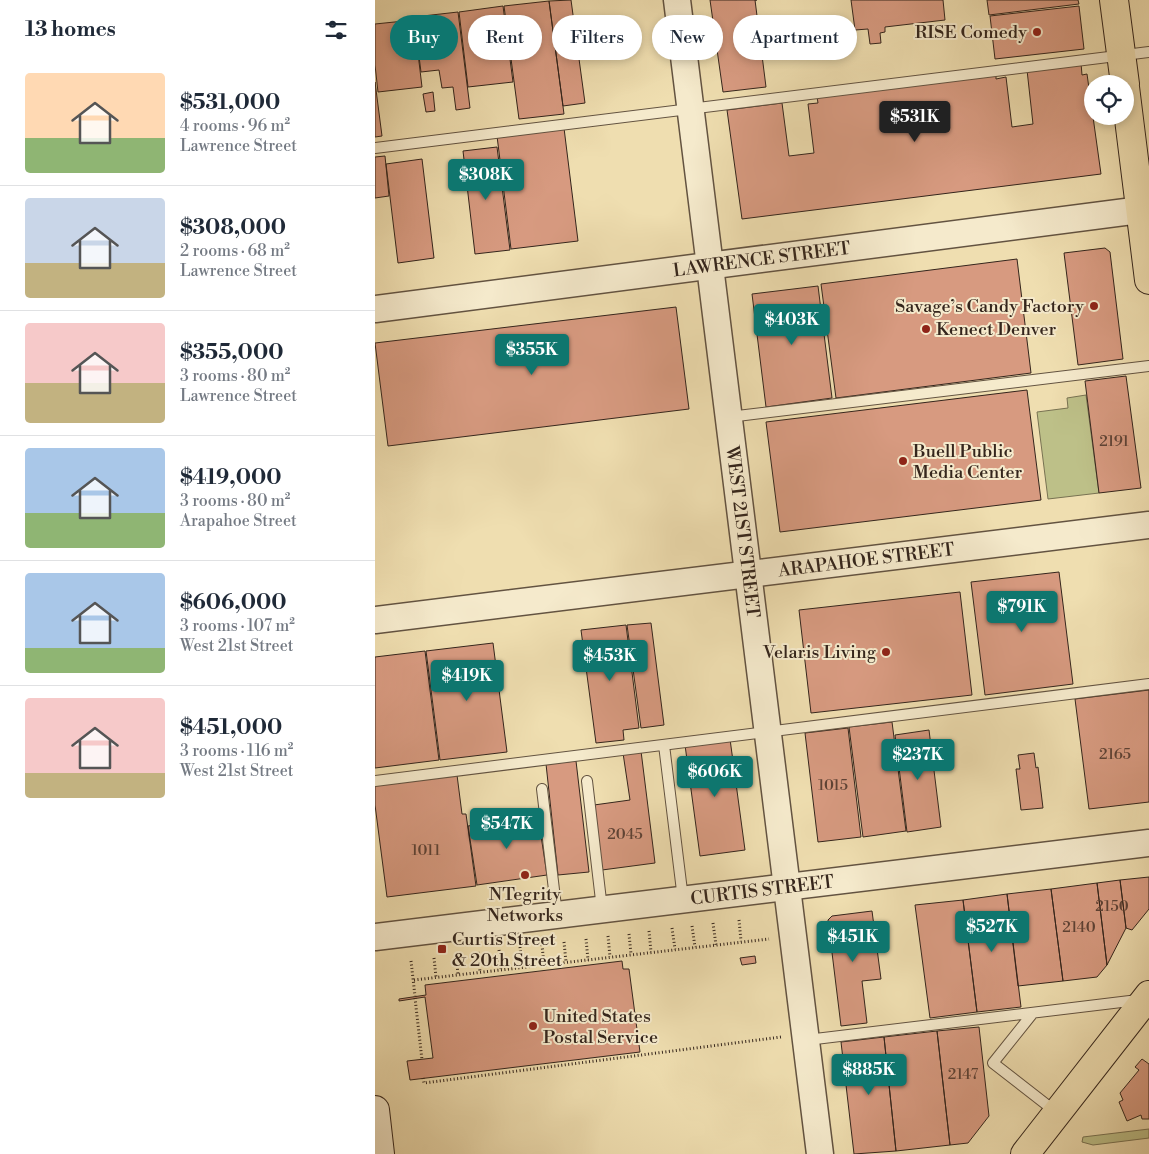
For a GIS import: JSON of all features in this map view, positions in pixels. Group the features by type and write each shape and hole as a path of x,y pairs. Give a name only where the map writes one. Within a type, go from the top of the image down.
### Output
{"main road":[{"path":"1114,0 1124,75"},
{"path":"1131,125 1145,210 1149,280"},
{"path":"1025,1154 1147,997"},
{"path":"375,1110 380,1154"}],"street":[{"name":"WEST 21ST STREET","path":"677,0 787,887 794,1038 820,1154"},
{"name":"LAWRENCE STREET","path":"375,308 1145,210"},
{"name":"ARAPAHOE STREET","path":"375,620 1149,525"},
{"name":"CURTIS STREET","path":"375,937 1149,843"}],"lane":[{"path":"375,148 1149,52"},
{"path":"729,417 1149,366"},
{"path":"375,781 1149,684"},
{"path":"664,745 683,899"},
{"path":"587,781 602,909"},
{"path":"542,789 557,914"},
{"path":"794,1038 1033,1013 1147,997"},
{"path":"1033,1013 993,1063 1057,1113"}],"path":[{"path":"739,920 741,942"},
{"path":"713,923 716,944"},
{"path":"692,926 695,947"},
{"path":"673,928 675,949"},
{"path":"649,931 651,952"},
{"path":"629,934 631,954"},
{"path":"608,936 610,957"},
{"path":"586,939 588,960"},
{"path":"414,980 769,939"},
{"path":"564,942 566,962"},
{"path":"541,945 544,965"},
{"path":"520,947 522,967"},
{"path":"499,950 501,970"},
{"path":"478,952 480,972"},
{"path":"456,955 458,974"},
{"path":"434,958 436,977"},
{"path":"411,961 422,1060"},
{"path":"423,1078 424,1083 794,1038"}],"green space":[{"path":"1086,395 1099,493 1048,499 1037,412 1068,408 1067,398"},
{"path":"1149,1129 1149,1138 1093,1145 1082,1142 1083,1137"}],"building":[{"path":"571,0 573,15 552,15 552,24 549,1"},
{"path":"710,0 755,0 757,15 733,15 733,60 763,60 766,87 723,92 718,60 723,60 723,15 712,15"},
{"path":"851,0 943,0 945,20 885,27 885,32 880,33 881,43 870,44 868,29 857,30 857,15 853,15"},
{"path":"987,0 1078,0 1079,4 989,15"},
{"path":"549,1 552,24 552,60 557,60 564,114 519,119 511,60 542,60 542,15 505,15 504,6"},
{"path":"503,6 504,15 468,15 468,60 510,60 513,82 468,87 459,12"},
{"name":"RISE Comedy","path":"1079,6 1084,49 995,59 990,16"},
{"path":"458,12 470,108 456,110 453,87 442,88 439,70 421,72 419,60 458,60 458,15 432,15"},
{"path":"390,22 390,60 419,60 422,87 378,92 375,65 375,24"},
{"path":"557,60 579,60 585,103 563,106"},
{"path":"1081,63 1082,75 1087,74 1087,75 1084,75 1084,125 1094,125 1101,174 742,219 727,110 782,103 789,156 814,153 808,104 818,103 817,97 996,75 996,79 1006,77 1012,127 1033,124 1027,70"},
{"path":"375,82 382,136 375,137"},
{"path":"433,92 435,111 426,112 423,94"},
{"path":"564,128 578,241 511,249 497,136"},
{"path":"497,147 510,250 475,254 463,151"},
{"path":"385,156 389,196 375,198 375,157"},
{"path":"422,159 434,258 398,263 386,164"},
{"name":"Savage’s Candy Factory","path":"1105,248 1110,252 1123,359 1078,365 1064,253"},
{"name":"Kenect Denver","path":"1017,259 1031,373 836,398 821,284"},
{"path":"818,286 832,398 766,407 752,294"},
{"path":"676,307 689,409 388,446 375,343"},
{"path":"1126,376 1141,488 1099,493 1085,381"},
{"name":"Buell Public Media Center","path":"1027,390 1041,500 780,532 766,422"},
{"path":"1059,572 1073,684 985,695 971,582"},
{"name":"Velaris Living","path":"960,592 972,695 811,713 799,610"},
{"path":"651,623 664,725 641,728 627,625"},
{"path":"626,625 639,728 623,730 624,740 596,743 581,630"},
{"path":"493,643 507,752 440,760 426,651"},
{"path":"425,651 439,760 375,768 375,657"},
{"path":"1149,690 1149,802 1089,809 1075,699"},
{"path":"892,722 906,831 863,837 849,727"},
{"path":"848,728 861,837 818,842 805,733"},
{"path":"929,730 941,827 907,832 895,735"},
{"path":"730,739 745,850 700,856 685,745"},
{"path":"641,751 655,863 602,870 594,805 630,800 623,753"},
{"path":"1034,753 1036,768 1038,767 1043,808 1021,810 1016,769 1020,769 1018,755"},
{"path":"576,761 589,872 558,875 546,764"},
{"path":"457,775 462,814 466,814 476,886 387,897 375,805 375,785"},
{"path":"538,816 547,875 477,885 468,826"},
{"path":"1149,877 1149,909 1132,930 1126,928 1120,880"},
{"path":"1120,880 1126,928 1107,965 1097,883"},
{"path":"1097,883 1107,965 1097,977 1063,981 1051,889"},
{"path":"1051,889 1063,981 1018,986 1007,894"},
{"path":"1007,894 1021,1007 977,1012 963,900"},
{"path":"963,900 977,1012 930,1018 915,905"},
{"path":"872,911 881,979 862,981 867,1023 841,1026 828,920 832,916"},
{"path":"755,956 756,963 742,965 740,958"},
{"name":"United States Postal Service","path":"622,961 623,969 629,969 640,1052 410,1080 407,1061 433,1058 425,997 399,1001 399,999 426,995 425,985"},
{"path":"979,1027 989,1116 968,1143 950,1145 937,1031"},
{"path":"937,1031 950,1145 896,1151 884,1037"},
{"path":"884,1037 896,1151 854,1154 841,1042"},
{"path":"1142,1059 1149,1064 1149,1119 1142,1119 1141,1115 1127,1121 1119,1102 1123,1100 1120,1093 1139,1070 1135,1067"}],"place":[{"name":"RISE Comedy","path":"1037,32"},
{"name":"Savage’s Candy Factory","path":"1094,306"},
{"name":"Kenect Denver","path":"926,329"},
{"name":"Buell Public Media Center","path":"903,461"},
{"name":"Velaris Living","path":"886,652"},
{"name":"NTegrity Networks","path":"525,875"},
{"name":"Curtis Street & 20th Street","path":"442,949"},
{"name":"United States Postal Service","path":"533,1026"}]}
